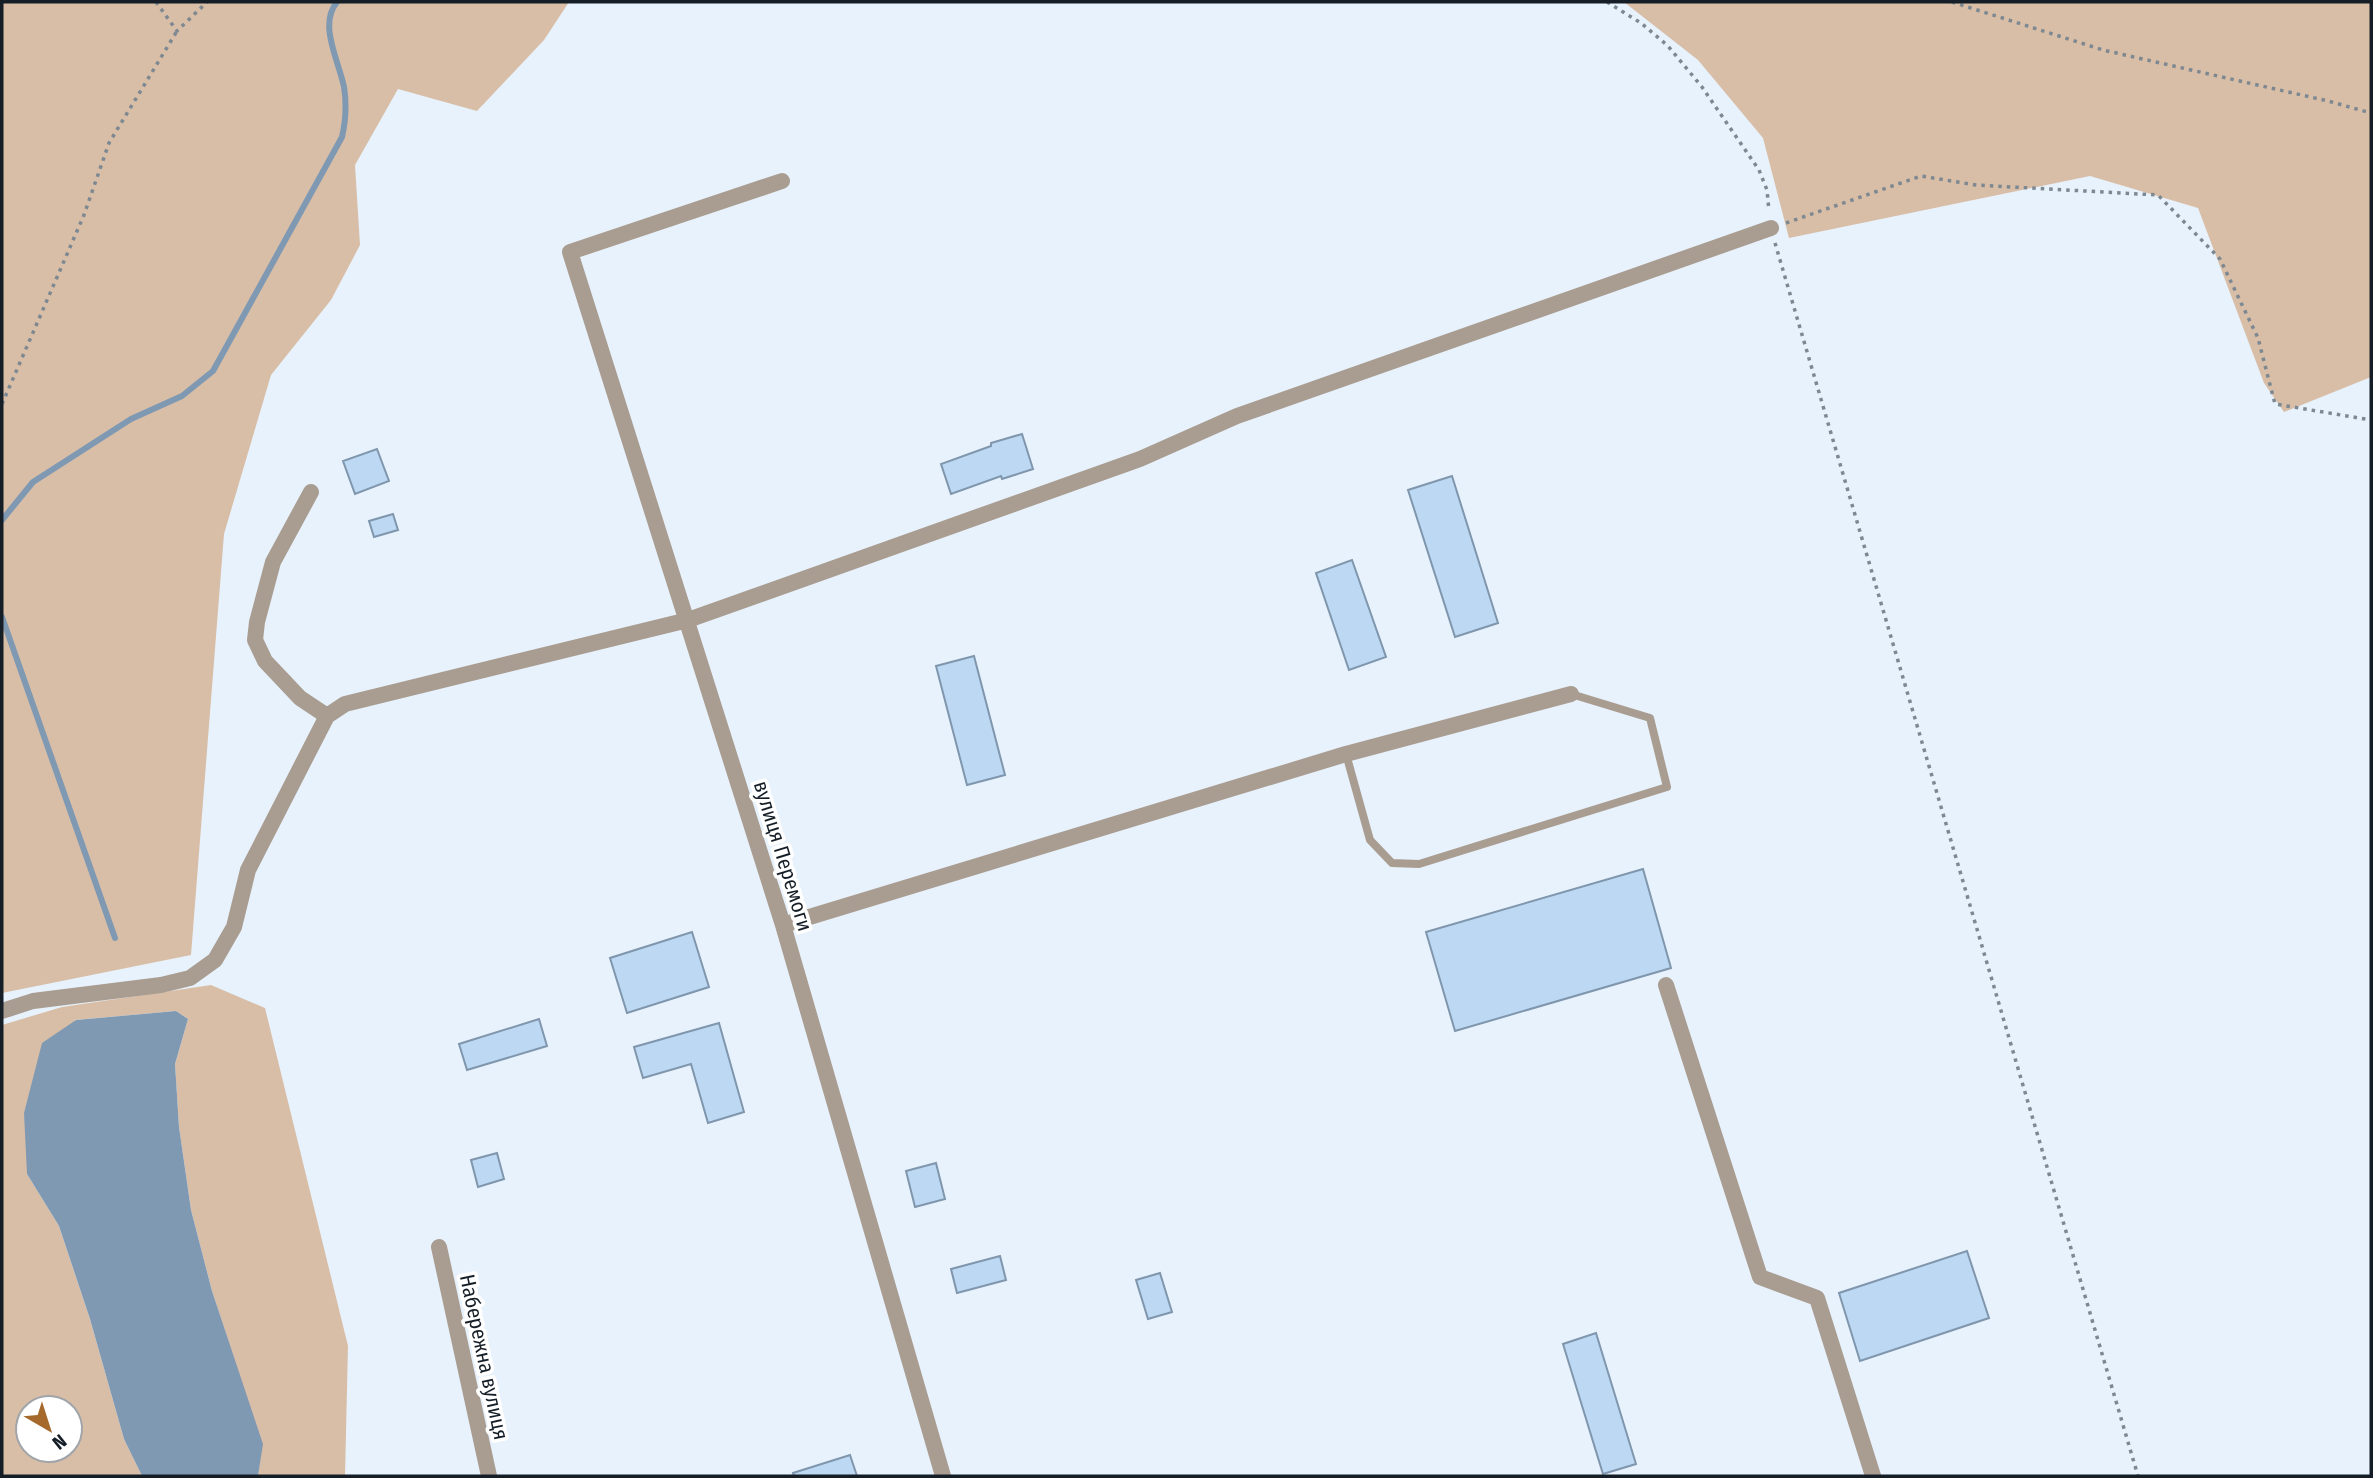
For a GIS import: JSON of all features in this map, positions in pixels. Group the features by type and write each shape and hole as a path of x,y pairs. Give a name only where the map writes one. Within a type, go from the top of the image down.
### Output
{"street":[{"name":"вулиця Перемоги","path":"782,181 570,252 783,925 943,1476"},
{"path":"2,1011 33,1001 161,985 190,978 215,960 234,927 248,870 327,716 345,704 688,620 1140,459 1237,416 1771,228"},
{"path":"311,492 273,562 255,640 265,661 300,698 327,716"},
{"path":"783,925 1346,754 1571,694"},
{"path":"1666,985 1759,1277 1817,1298 1873,1476"},
{"name":"Набережна вулиця","path":"439,1247 489,1476"}],"lane":[{"path":"1346,754 1370,840 1392,863 1419,863 1667,787 1650,718 1571,694"}],"path":[{"path":"156,2 177,30"},
{"path":"2,404 84,215 110,143 177,30 207,2"},
{"path":"1607,2 1641,23 1668,46 1702,88 1759,170 1767,190 1771,228 2138,1476"},
{"path":"1952,2 2103,50 2371,113"},
{"path":"1771,228 1921,176 1976,185 2158,195 2220,259 2258,338 2275,404 2371,420"}],"shaded area":[{"path":"2,2 569,2 544,40 477,111 398,89 355,165 360,245 331,300 271,375 224,534 191,955 2,993"},
{"path":"1624,2 2371,2 2371,377 2284,412 2264,383 2198,208 2090,176 1789,238 1763,138 1698,60"},
{"path":"211,985 265,1008 348,1346 345,1476 258,1476 262,1444 212,1291 191,1210 179,1127 175,1064 188,1019 176,1011 75,1020 27,1174 59,1226 90,1319 124,1439 142,1476 2,1476 2,1025 62,1007"}],"water":[{"path":"176,1011 188,1019 175,1064 179,1127 191,1210 212,1291 263,1444 258,1476 142,1476 124,1439 90,1319 59,1226 27,1174 24,1113 42,1043 76,1020"}],"building":[{"path":"1022,434 1033,469 1002,479 1001,476 951,494 941,464 991,446 991,443"},
{"path":"377,449 389,481 355,494 343,461"},
{"path":"1452,476 1498,623 1455,637 1408,490"},
{"path":"393,514 398,530 374,537 369,521"},
{"path":"1352,560 1386,657 1349,670 1316,573"},
{"path":"974,656 1005,775 967,785 936,666"},
{"path":"1643,869 1671,968 1455,1031 1426,932"},
{"path":"692,932 709,987 627,1013 610,958"},
{"path":"539,1019 547,1046 467,1070 459,1044"},
{"path":"719,1023 744,1112 708,1123 691,1064 643,1078 634,1047"},
{"path":"497,1153 504,1179 478,1187 471,1160"},
{"path":"936,1163 945,1199 915,1207 906,1171"},
{"path":"1967,1251 1989,1318 1860,1361 1839,1293"},
{"path":"1000,1256 1006,1280 957,1293 951,1269"},
{"path":"1160,1273 1172,1312 1148,1319 1136,1280"},
{"path":"1596,1333 1636,1464 1603,1474 1563,1344"},
{"path":"850,1455 857,1476 794,1476 793,1473"}],"waterway":[{"path":"2,520 33,482 131,419 182,396 213,371 342,137 346,112 345,94 329,21 337,2"},
{"path":"2,617 115,938"}]}
